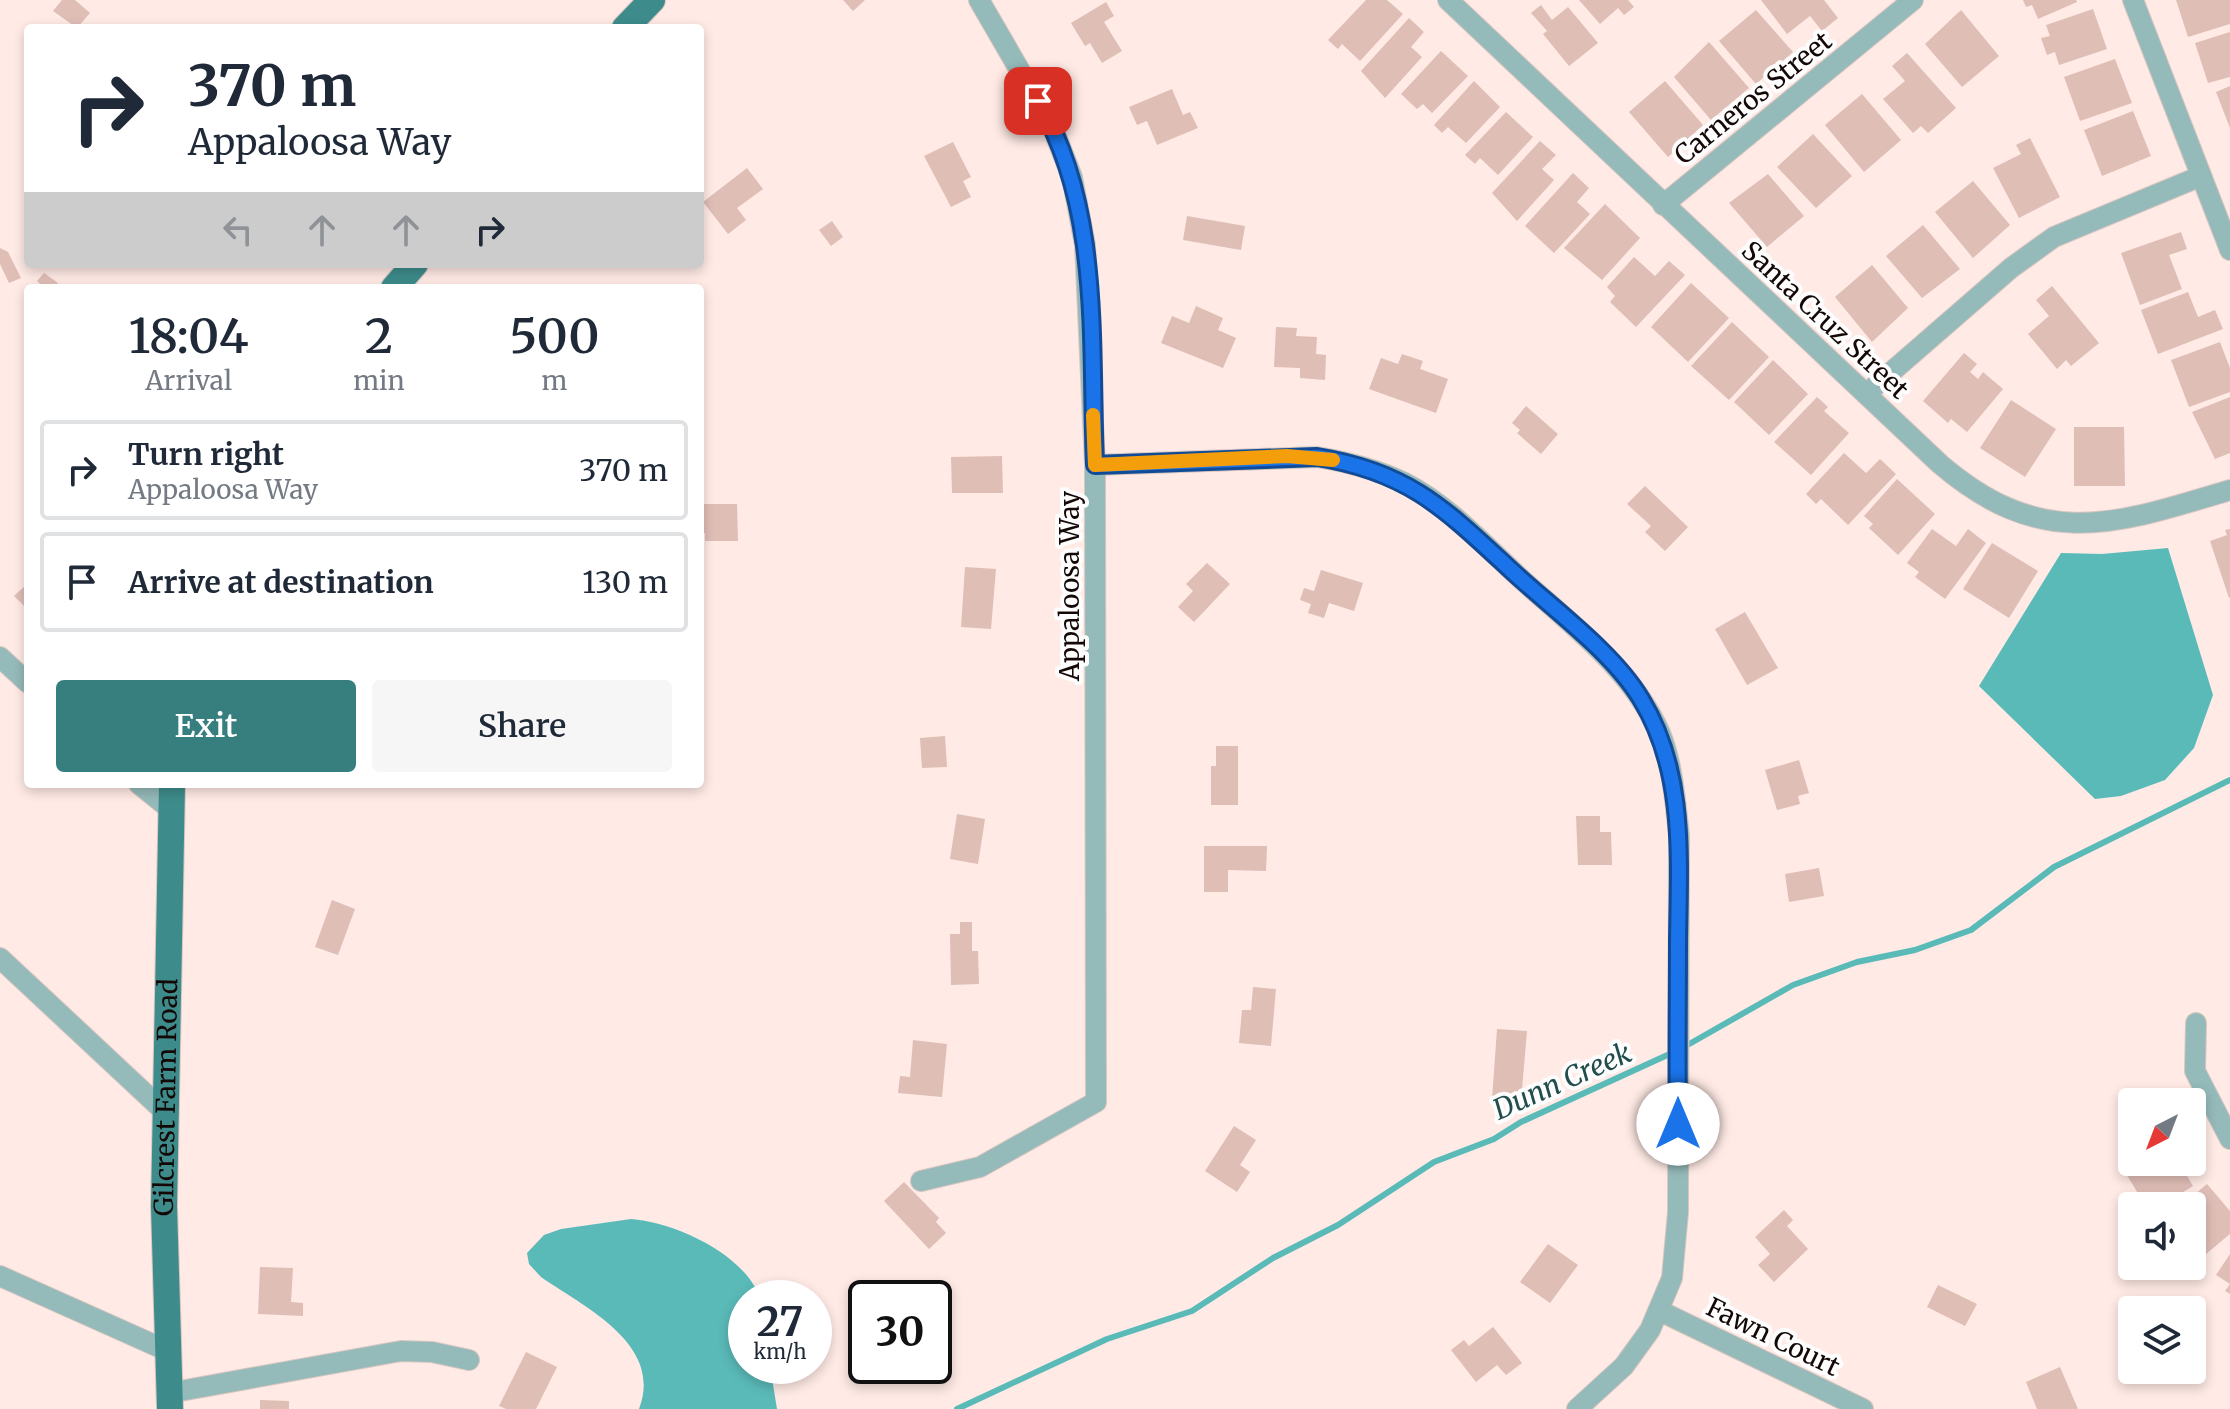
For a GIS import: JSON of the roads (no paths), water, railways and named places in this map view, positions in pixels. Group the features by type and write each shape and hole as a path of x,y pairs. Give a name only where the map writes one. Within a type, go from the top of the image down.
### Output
{"main road":[{"path":"629,24 652,0"},
{"path":"398,284 412,268"},
{"name":"Gilcrest Farm Road","path":"170,1401 164,1206 171,797"}],"street":[{"name":"Appaloosa Way","path":"921,1181 980,1167 1096,1102 1095,465 1085,245 1072,177 1052,126 979,0"},
{"name":"Carneros Street","path":"1663,205 1913,0"},
{"path":"2133,0 2230,250"},
{"name":"Santa Cruz Street","path":"1462,4 1663,205 1961,482 2009,511 2039,520 2094,524 2133,518 2230,490"},
{"path":"1866,394 2011,268 2054,237 2201,176"},
{"path":"1095,465 1287,456 1348,462 1405,483 1444,508 1616,668 1641,699 1660,733 1674,784 1679,835 1678,1212 1672,1278 1660,1311 1624,1366 1577,1409"},
{"path":"0,657 24,679"},
{"path":"149,788 171,797"},
{"path":"0,958 167,1114"},
{"path":"2196,1023 2195,1071 2230,1139"},
{"path":"0,1276 170,1352"},
{"name":"Fawn Court","path":"1660,1311 1863,1409"},
{"path":"170,1401 401,1351 432,1352 469,1360"}],"water":[{"path":"2168,548 2213,695 2194,748 2165,780 2121,796 2095,799 1979,686 2061,553 2102,554"},
{"path":"631,1219 648,1221 687,1234 724,1254 750,1280 728,1280 728,1384 773,1384 777,1409 639,1409 644,1386 640,1365 630,1347 616,1330 541,1277 529,1264 527,1253 544,1235 561,1229"}],"waterway":[{"name":"Dunn Creek","path":"1684,1047 1793,985 1857,962 1915,950 1971,930 2054,867 2230,780"},
{"name":"Dunn Creek","path":"957,1409 1107,1339 1192,1311 1273,1258 1338,1225 1434,1162 1494,1139 1521,1122 1674,1052"}]}
